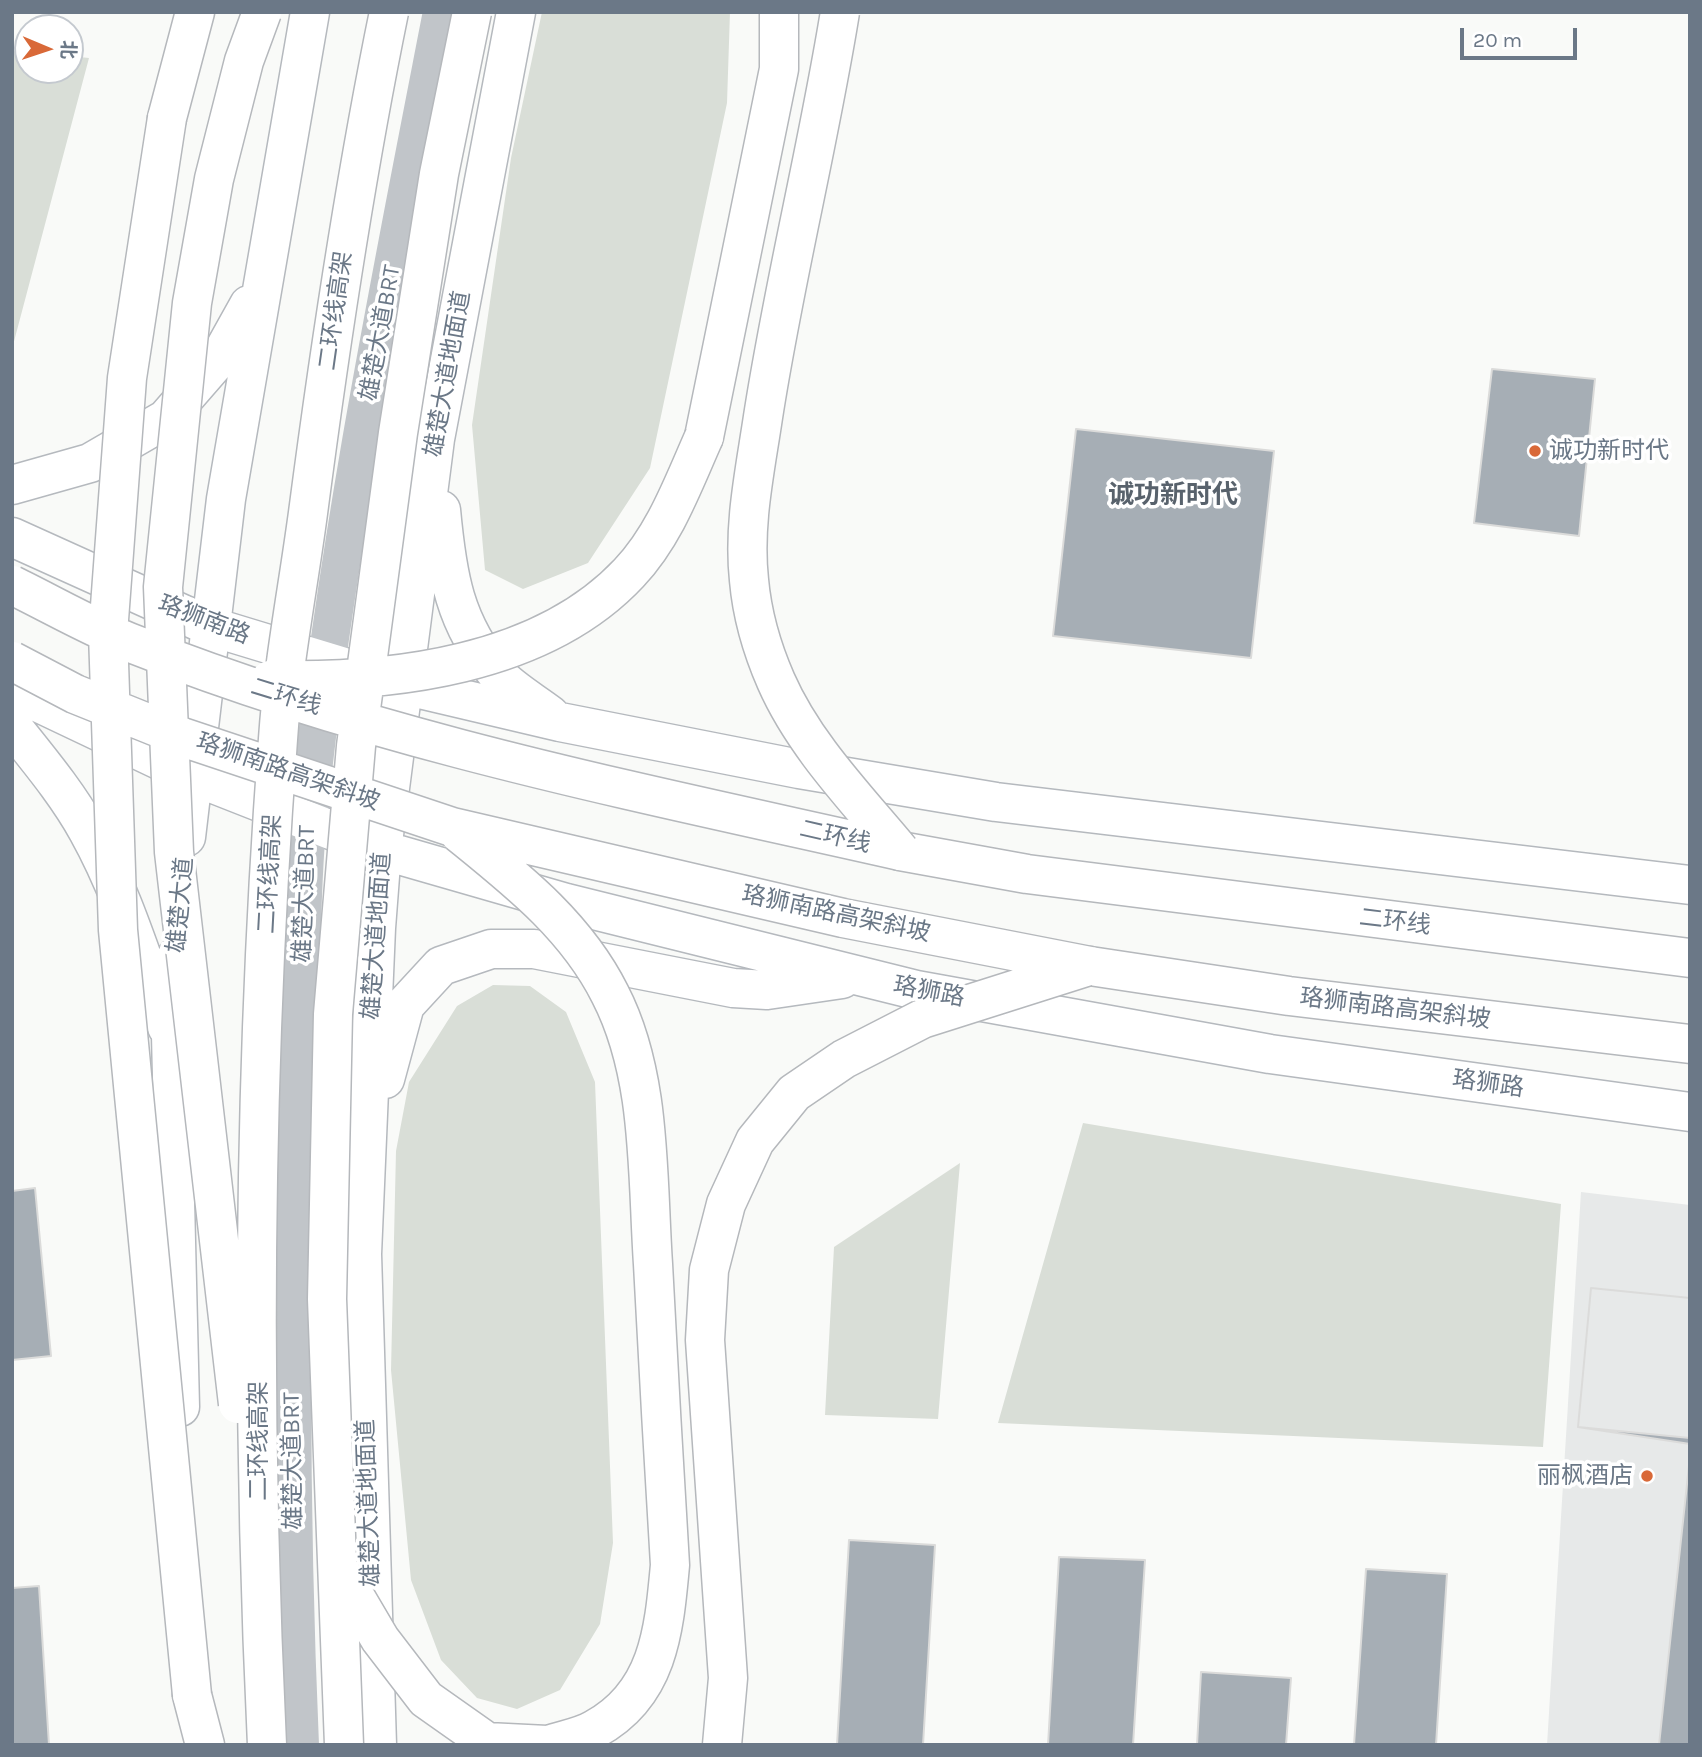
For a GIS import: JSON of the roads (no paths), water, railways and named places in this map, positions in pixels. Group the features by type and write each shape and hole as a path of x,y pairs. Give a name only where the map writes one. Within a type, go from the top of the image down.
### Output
{"main road":[{"path":"195,12 167,118 127,378 108,633 118,930 192,1695 205,1745"},
{"path":"259,1573 198,1081 174,852 163,587 192,303 214,178 244,61 262,12"},
{"path":"12,690 191,775 226,499 310,12"},
{"name":"二环线高架","path":"267,1745 259,1573 258,1226 263,1011 278,734 358,162 389,12"},
{"path":"344,1745 327,1299 332,1014 356,746 398,433 439,174 472,12"},
{"name":"雄楚大道地面道","path":"377,1745 366,1414 364,1208 382,850 435,439 516,12"},
{"path":"226,679 320,681 418,670 478,657 537,638 590,606 629,572 664,524 704,437 779,69 779,12"},
{"path":"840,12 822,122 779,310 747,521 748,579 757,628 776,682 805,735 900,852"},
{"path":"12,485 90,463 166,419 220,357 262,282"},
{"path":"435,439 446,560 453,597 468,634 500,677 559,722"},
{"name":"珞狮南路","path":"12,537 209,626 403,685"},
{"name":"二环线","path":"12,585 132,644 226,679 460,751 900,852 1041,876 1690,958"},
{"name":"珞狮南路高架斜坡","path":"12,661 75,694 182,737 452,827 843,918 1090,966 1289,996 1690,1044"},
{"path":"403,685 559,722 799,769 996,802 1690,885"},
{"path":"12,726 53,778 88,832 115,889 171,1035 190,1745"},
{"name":"珞狮路","path":"191,775 382,850 566,903 916,990 1270,1054 1690,1112"},
{"name":"雄楚大道","path":"171,1035 191,775"},
{"path":"338,1568 380,1639 426,1699 487,1742 548,1745 595,1729 639,1693 664,1634 670,1565 646,1145 636,1061 611,994 576,938 523,886 452,827"},
{"path":"364,1208 386,1073 405,1005 441,966 491,949 534,948 733,988 767,990 858,976"},
{"path":"722,1745 728,1678 705,1339 709,1270 726,1203 755,1141 794,1093 844,1059 922,1019 1090,966"}],"lane":[{"name":"雄楚大道BRT","path":"300,1745 294,1608 291,1268 307,821 327,663 380,333 442,12"}],"place":[{"name":"诚功新时代","path":"1535,451"},
{"name":"丽枫酒店","path":"1647,1476"}],"district":[{"name":"诚功新时代","path":"1173,496"}]}
